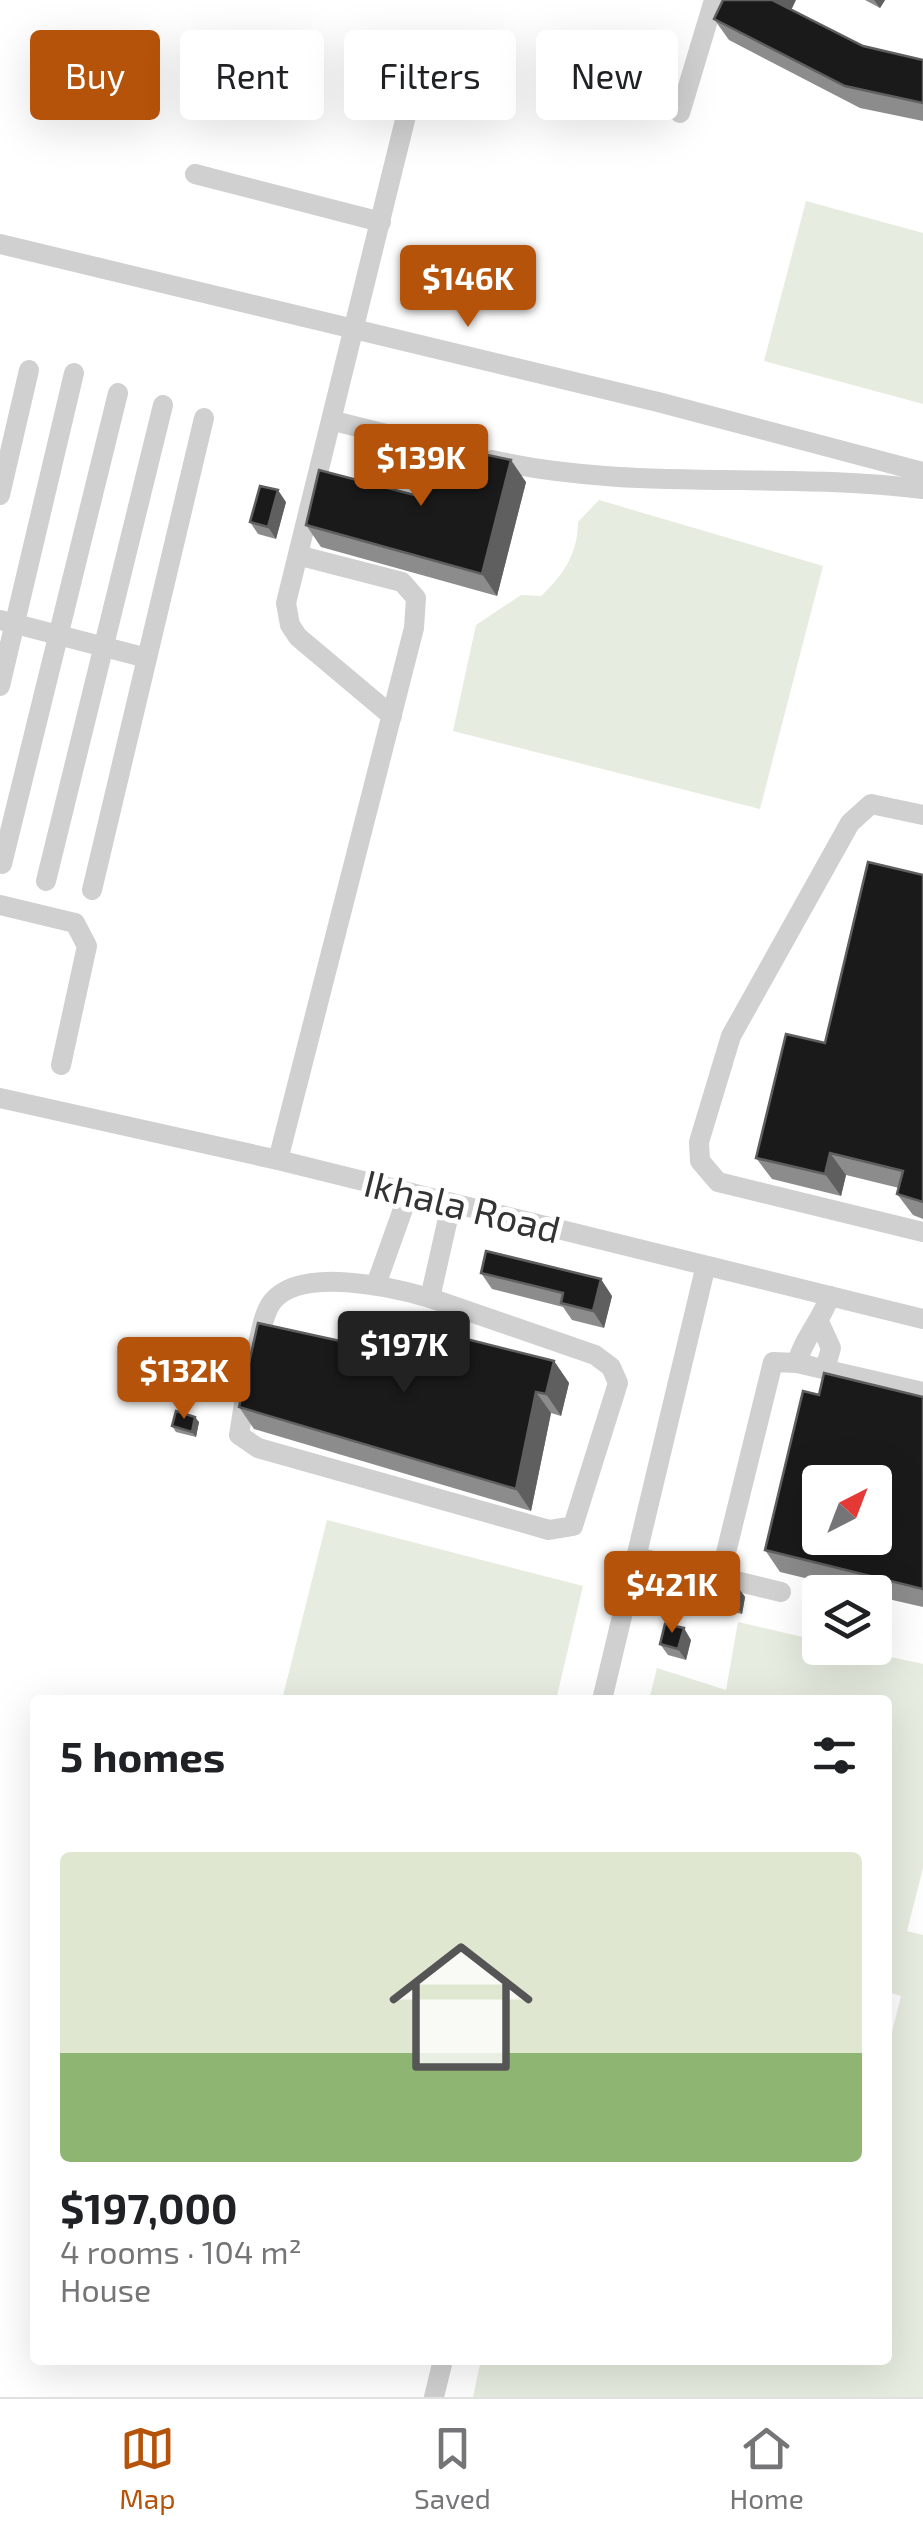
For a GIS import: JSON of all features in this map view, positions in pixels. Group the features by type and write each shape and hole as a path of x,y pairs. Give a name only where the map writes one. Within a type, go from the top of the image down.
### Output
{"street":[{"path":"680,113 714,0"},
{"path":"392,716 290,626 286,603 406,120"},
{"path":"195,174 382,222"},
{"path":"0,244 356,328 923,472"},
{"path":"0,494 29,370"},
{"path":"0,686 8,622 74,373"},
{"path":"2,864 118,393"},
{"path":"46,881 163,405"},
{"path":"92,890 204,418"},
{"path":"334,421 526,468 573,474 810,480 923,489"},
{"path":"278,1160 392,716 416,598 402,582 300,556"},
{"path":"8,622 147,658"},
{"path":"923,815 871,804 850,823 731,1036 699,1142 700,1162 718,1182 923,1232"},
{"path":"0,905 75,923 83,932 87,946 61,1065"},
{"name":"Ikhala Road","path":"0,1098 278,1160 923,1319"},
{"path":"376,1282 408,1194"},
{"path":"430,1298 452,1205"},
{"path":"603,1695 705,1268"},
{"path":"376,1282 430,1298 595,1355 616,1374 618,1383 586,1495 576,1521 566,1530 524,1524 258,1448 238,1435 245,1394 273,1300 296,1286 376,1282"},
{"path":"797,1363 803,1342 820,1324 830,1296"},
{"path":"820,1324 830,1348 825,1369"},
{"path":"720,1577 770,1368 776,1361 923,1392"},
{"path":"637,1557 781,1592"},
{"path":"434,2397 441,2365"}],"shaded area":[{"path":"806,201 923,233 923,404 764,361"},
{"path":"599,500 823,566 760,809 453,731 476,625 521,595 541,596 549,588 572,554 578,522"},
{"path":"327,1520 583,1586 557,1695 283,1695"},
{"path":"738,1622 802,1637 802,1665 892,1665 892,1657 923,1664 923,1868 907,1931 923,1935 923,2397 473,2397 480,2365 892,2365 892,2032 901,1996 892,1993 892,1695 650,1695 657,1668 726,1690"}],"building":[{"path":"723,0 772,0 863,46 923,60 923,103 845,86 714,19"},
{"path":"431,443 511,460 482,574 306,525 319,470 418,496"},
{"path":"260,486 278,490 268,527 250,522"},
{"path":"868,862 923,875 923,1202 897,1194 903,1171 830,1153 825,1174 756,1158 786,1034 825,1043"},
{"path":"486,1251 601,1279 593,1311 561,1303 563,1293 481,1273"},
{"path":"258,1323 340,1341 343,1329 382,1339 379,1354 406,1361 415,1326 554,1361 546,1394 536,1392 516,1489 239,1407"},
{"path":"824,1373 923,1397 923,1589 892,1581 892,1575 866,1575 765,1550 803,1391 819,1395"},
{"path":"176,1411 195,1417 192,1432 172,1426"},
{"path":"706,1579 737,1586 734,1603 703,1596"},
{"path":"665,1624 684,1628 678,1649 660,1644"}]}
